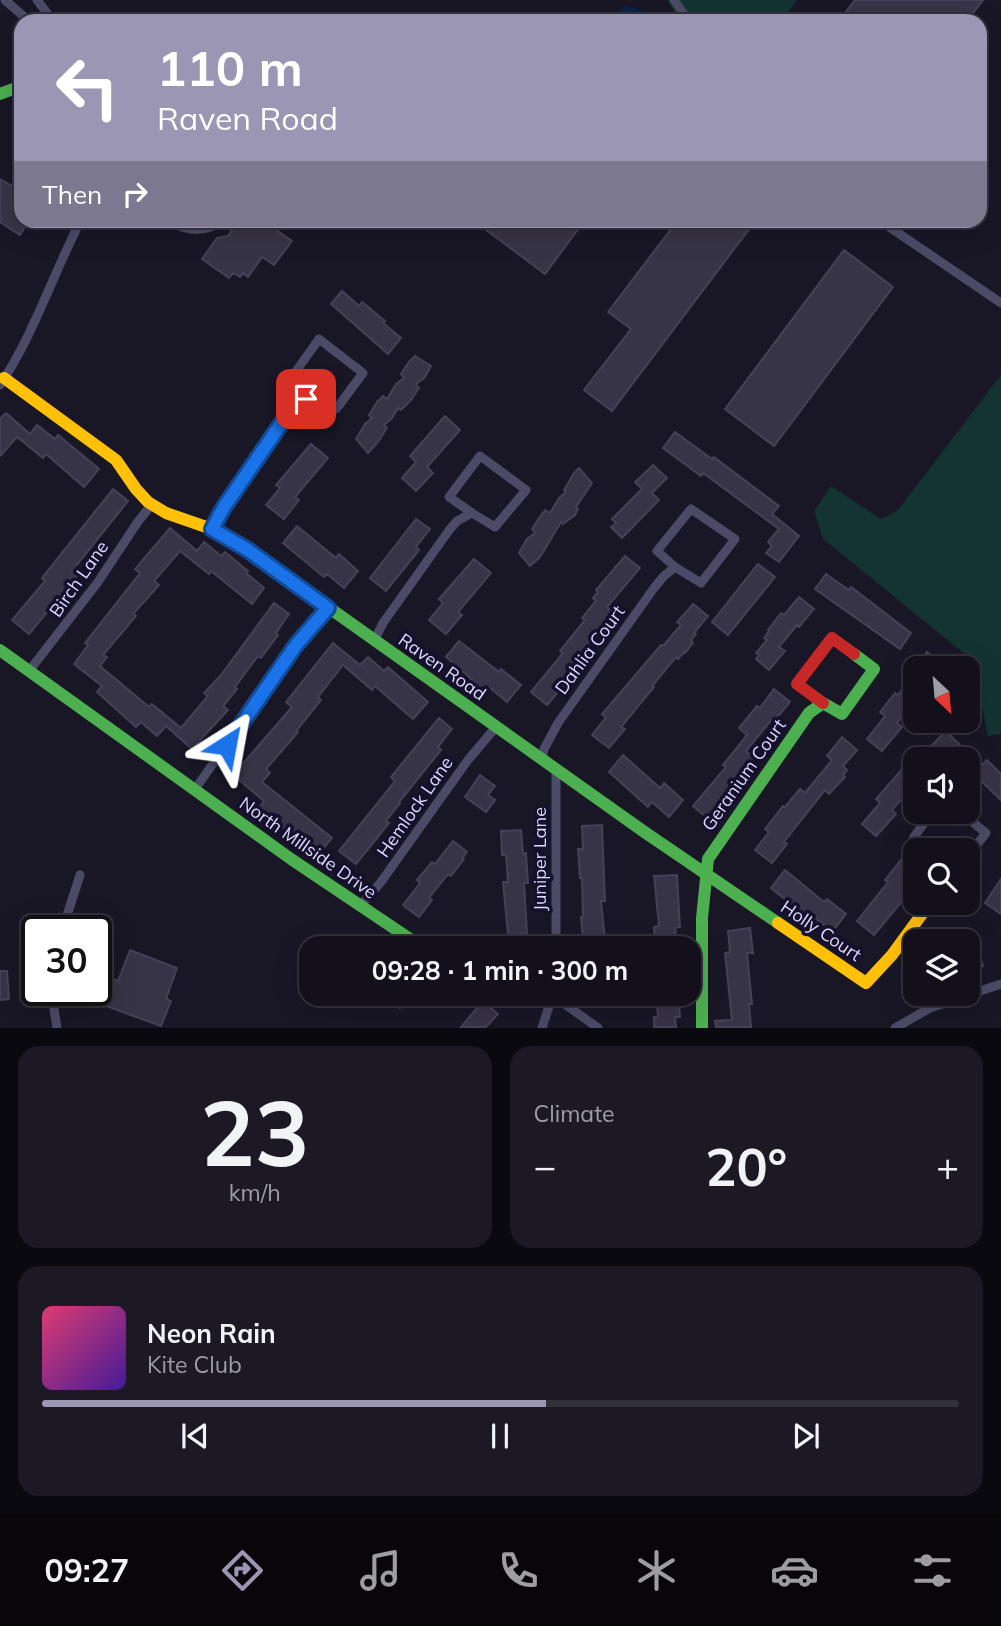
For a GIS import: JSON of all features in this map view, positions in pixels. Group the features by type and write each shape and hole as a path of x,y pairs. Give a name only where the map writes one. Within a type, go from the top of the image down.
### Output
{"main road":[{"path":"2,382 104,450 116,460 136,489 152,504"},
{"name":"Raven Road","path":"152,504 175,516 212,529 248,550 705,873"},
{"path":"832,638 874,669 842,714 822,703 797,684 832,638"},
{"name":"North Millside Drive","path":"0,650 292,859 405,936"},
{"name":"Geranium Court","path":"705,873 712,852 804,719 822,703"},
{"path":"702,1027 701,944 705,873"},
{"name":"Holly Court","path":"705,873 866,983 878,973 922,915"}],"street":[{"path":"5,0 21,14"},
{"path":"37,0 48,14"},
{"path":"2,382 77,228"},
{"path":"183,228 209,228"},
{"path":"891,228 1001,303"},
{"path":"319,339 363,373 337,408 330,412 306,399 289,381 319,339"},
{"path":"212,529 285,418 306,399"},
{"path":"480,456 526,490 495,527 472,513 449,497 480,456"},
{"name":"Birch Lane","path":"29,671 98,582 152,504"},
{"path":"691,509 735,539 701,583 675,567 657,551 691,509"},
{"path":"374,641 383,623 450,528 472,513"},
{"name":"Dahlia Court","path":"542,759 547,741 570,704 658,582 675,567"},
{"path":"195,789 296,645 328,608"},
{"name":"Hemlock Lane","path":"361,905 382,882 468,760 496,727"},
{"name":"Juniper Lane","path":"556,769 556,936"},
{"path":"974,824 986,834 980,841"},
{"path":"67,915 80,875"},
{"path":"895,1027 930,1008 1001,984"},
{"path":"54,1006 57,1027"},
{"path":"542,1027 548,1006"},
{"path":"567,1006 598,1027"}],"green space":[{"path":"667,0 797,0 787,14 676,14"},
{"path":"1001,375 1001,734 988,736 980,698 980,656 967,656 823,539 814,511 831,486 881,519 898,510"}],"water":[{"path":"625,6 647,14 616,14"}],"building":[{"path":"855,0 983,0 972,14 844,14"},
{"path":"0,179 14,187 14,228 24,228 20,235 0,222"},
{"path":"234,228 276,228 292,241 274,265 262,257 248,277 243,273 240,277 233,273 229,278 202,259 217,238 228,236"},
{"path":"484,228 579,228 545,274"},
{"path":"672,228 750,228 612,411 584,390 631,329 608,312"},
{"path":"844,250 893,287 774,446 725,409"},
{"path":"342,291 359,306 362,302 401,338 388,354 331,304"},
{"path":"415,356 431,366 424,378 416,384 419,388 411,400 401,410 398,408 384,425 387,428 368,453 356,439 372,418 369,415 377,402 383,396 387,399 396,384 404,378 401,374"},
{"path":"6,413 30,434 37,425 55,439 58,435 99,469 84,487 46,454 43,458 17,437 0,456 0,419"},
{"path":"445,416 460,430 427,467 433,473 416,491 402,478 416,462 410,456"},
{"path":"675,432 712,459 714,457 779,506 772,514 799,536 779,562 766,553 772,546 768,542 779,529 703,473 701,476 663,448"},
{"path":"311,444 328,458 295,497 299,500 284,519 266,505 280,488 276,485"},
{"path":"653,465 667,478 652,493 659,500 622,538 611,527 616,523 612,519 642,489 635,482"},
{"path":"579,468 592,483 576,507 578,509 575,515 563,524 561,522 540,557 530,566 519,553 527,539 535,533 532,529 539,518 545,510 550,513"},
{"path":"113,489 128,501 72,571 77,576 29,634 12,620 45,581 42,578"},
{"path":"416,519 430,529 416,547 419,550 386,591 370,578"},
{"path":"297,526 336,558 339,554 358,571 344,588 327,574 324,577 283,543"},
{"path":"170,528 197,551 204,542 221,556 225,552 264,588 252,604 211,571 209,574 180,551 154,581 159,585 133,614 136,616 103,655 107,657 100,666 149,707 152,704 181,728 208,696 204,693 221,675 274,603 289,614 261,658 258,656 235,687 237,689 223,706 228,710 192,749 166,726 157,736 141,722 136,727 97,692 102,686 74,664 88,645 85,643 140,573 135,569"},
{"path":"625,556 640,568 607,607 613,612 588,641 592,644 578,661 583,665 547,705 531,692 563,653 560,651 585,620 582,618 596,601 593,598 598,592 596,590"},
{"path":"474,559 491,573 458,612 462,615 446,634 429,620 443,603 439,599"},
{"path":"758,564 775,577 728,635 712,622"},
{"path":"826,574 849,590 851,587 911,633 900,649 815,589"},
{"path":"799,597 814,609 779,647 785,651 769,670 756,659 759,655 756,653 767,640 764,638 768,630 781,613 784,615"},
{"path":"693,604 708,616 694,633 696,634 691,640 693,643 678,659 676,657 652,686 654,687 621,727 625,729 609,748 592,735 606,717 602,714 681,625 677,622"},
{"path":"459,641 499,672 501,669 521,685 507,702 489,687 486,692 446,657"},
{"path":"333,643 360,665 368,657 384,671 388,667 428,702 413,719 375,686 372,690 343,665 318,697 321,700 298,732 266,769 270,773 262,782 332,838 321,851 303,837 300,841 259,808 264,801 233,775 292,707 286,702"},
{"path":"774,689 790,702 746,751 755,759 741,776 746,779 710,820 693,806 726,767 723,765 747,735 739,728 757,706 760,708"},
{"path":"903,689 903,716 897,723 902,727 882,751 867,739 885,716 880,712 895,693 898,695"},
{"path":"439,718 452,729 438,747 441,750 399,802 386,821 389,823 356,864 339,851 395,781 391,777"},
{"path":"944,733 948,733 962,747 934,747 932,745"},
{"path":"842,737 857,750 843,766 847,770 843,775 845,777 829,794 825,790 784,842 787,844 772,863 755,850 769,832 765,829 800,789 805,793 832,760 827,756"},
{"path":"623,755 660,788 664,783 683,800 669,817 652,802 648,807 609,772"},
{"path":"987,760 1001,774 1001,800 980,780 980,765"},
{"path":"903,768 903,798 892,810 896,814 876,836 862,824 880,803 876,799"},
{"path":"480,775 495,786 488,795 495,800 486,812 465,797"},
{"path":"602,825 605,901 601,901 605,936 583,936 582,878 578,849 583,849 582,826"},
{"path":"521,830 528,883 524,883 527,934 508,935 503,882 508,882 506,855 502,855 501,831"},
{"path":"453,841 467,852 462,858 464,859 429,898 432,900 419,917 403,905 420,883 417,880 432,862 435,864"},
{"path":"901,860 903,862 903,900 874,935 857,921 888,882 885,880"},
{"path":"785,870 824,902 827,899 846,914 832,932 815,918 812,921 771,888"},
{"path":"677,875 680,927 675,928 676,936 654,936 654,927 659,926 654,876"},
{"path":"1001,879 1001,914 985,903"},
{"path":"750,928 753,953 747,953 752,1004 749,1004 751,1027 716,1027 715,1021 732,1020 725,953 730,952 728,931"},
{"path":"130,950 177,968 166,999 171,1001 161,1026 106,1006 112,1006 112,979 118,981"},
{"path":"0,971 7,971 9,999 0,1000"},
{"path":"479,1006 489,1006 498,1014 486,1027 461,1027"},
{"path":"657,1006 679,1006 680,1017 675,1017 676,1027 654,1027 654,1017 658,1017"}],"traffic: fast":[{"path":"0,94 14,89"},
{"path":"290,580 643,831 778,923"},
{"path":"0,650 291,859 406,936"},
{"path":"702,1028 702,918 708,859 809,713 823,703 842,714 874,669 854,654"}],"traffic: slow":[{"path":"4,378 116,460 148,502 166,513 212,529 248,550 290,580"},
{"path":"778,923 866,983 892,955 921,915"}],"traffic: jam":[{"path":"823,703 797,684 832,638 854,654"}],"route":[{"path":"227,745 296,645 328,608 248,550 212,529 285,418 306,399"}]}
